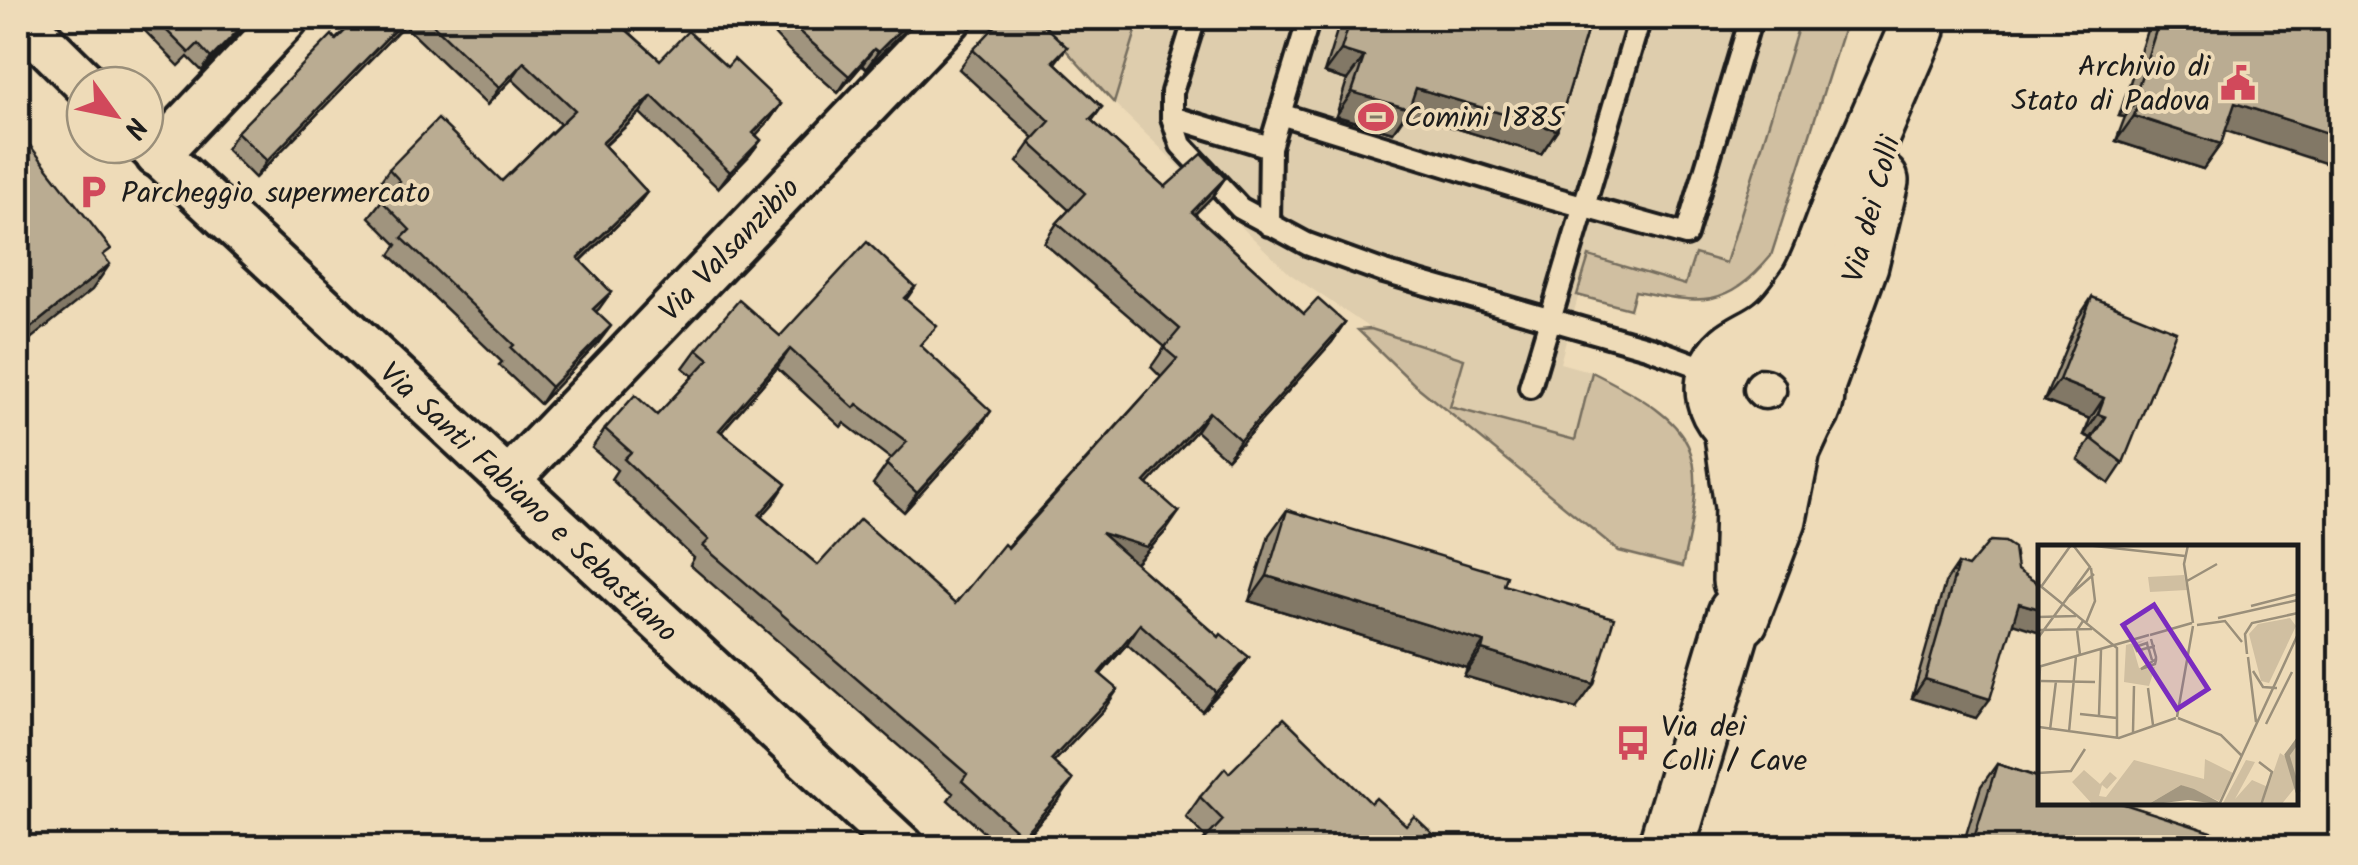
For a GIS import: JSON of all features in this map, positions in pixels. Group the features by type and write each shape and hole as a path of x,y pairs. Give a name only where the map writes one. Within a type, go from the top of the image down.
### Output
{"main road":[{"name":"Via dei Colli","path":"1740,619 1743,507 1732,428 1716,402 1735,355 1777,322 1808,282 1918,24"},
{"name":"Via dei Colli","path":"1740,619 1778,518 1792,450 1860,264 1918,24"},
{"path":"1732,428 1745,435 1774,438 1788,434 1813,400 1812,369 1789,342 1772,337 1735,355"},
{"name":"Via dei Colli","path":"1666,848 1736,614 1740,619"}],"street":[{"path":"19,18 66,65"},
{"name":"Via Santi Fabiano e Sebastiano","path":"165,135 287,18"},
{"name":"Via Valsanzibio","path":"507,480 950,18"},
{"name":"Via Santi Fabiano e Sebastiano","path":"165,161 902,848"}],"lane":[{"path":"1195,18 1172,92 1172,117 1181,145 1240,208 1307,244 1384,272 1650,348 1735,355"},
{"path":"1269,225 1270,147 1309,18"},
{"path":"1530,387 1640,18"},
{"path":"1280,114 1686,236 1751,18"},
{"path":"1172,117 1270,147"}],"shaded area":[{"path":"1037,18 1140,18 1114,103"},
{"path":"1140,18 1802,18 1726,264 1685,286 1589,257 1560,363 1592,372 1575,441 1450,407 1464,359 1371,329 1290,274 1114,103"},
{"path":"1801,18 1847,18 1771,256 1740,286 1710,298 1677,298 1635,291 1630,309 1577,295 1589,256 1685,285 1695,254 1726,263"},
{"path":"1371,329 1464,359 1450,407 1575,440 1592,372 1656,409 1675,426 1688,446 1694,468 1691,527 1682,567 1619,551 1414,384 1358,330"}],"building":[{"path":"154,18 250,18 211,58 198,44 189,53"},
{"path":"358,18 406,18 267,161 237,132 332,35 336,40"},
{"path":"426,18 615,18 660,60 688,31 727,67 734,59 781,104 753,133 761,140 730,172 652,96 602,143 647,192 578,258 611,292 593,309 611,326 551,387 511,348 514,345 402,238 410,230 381,200 400,181 389,169 438,119 502,181 575,110 524,62 499,88"},
{"path":"787,18 846,18 855,27 863,18 912,18 849,76"},
{"path":"1003,18 1036,18 1067,47 1053,61 1102,107 1090,119 1165,187 1202,154 1225,178 1192,212 1304,314 1318,299 1345,323 1240,440 1209,412 1145,482 1179,512 1147,547 1101,533 1219,637 1221,634 1249,657 1216,692 1140,624 1099,673 1118,689 1051,760 1073,780 1022,836 962,781 967,774 703,546 709,540 624,459 631,452 605,429 635,395 657,415 709,359 697,349 739,300 780,336 867,242 915,287 904,298 937,326 920,345 991,411 917,493 886,464 907,442 857,404 854,408 790,349 719,430 786,484 759,515 818,565 860,519 955,604 1004,544 1008,548 1177,359 1164,348 1180,329 1057,223 1085,193 1030,143 1050,121 973,50"},
{"path":"1351,18 1591,18 1557,130 1416,88 1409,109 1352,92 1364,57 1341,50"},
{"name":"Archivio di Stato di Padova","path":"2160,18 2340,18 2340,137 2235,103 2221,144 2134,116 2142,92 2137,90"},
{"path":"28,143 111,249 103,255 110,264 18,338 18,151"},
{"path":"2092,297 2176,331 2123,463 2092,439 2106,417 2098,414 2104,398 2059,380"},
{"path":"1287,510 1507,576 1504,585 1614,618 1594,684 1482,650 1484,642 1267,576"},
{"path":"1990,541 2005,542 2014,548 2017,570 2038,584 2038,608 2019,603 1990,699 1925,679 1958,564 1968,567"},
{"path":"1284,718 1371,803 1376,798 1406,825 1414,816 1448,848 1197,848 1223,820 1200,797 1225,768 1229,773"},
{"path":"1997,764 2038,777 2038,805 2127,805 2261,848 1971,848"}],"place":[{"name":"Archivio di Stato di Padova","path":"2238,83"},
{"name":"Comini 1885","path":"1376,117"},
{"name":"Parcheggio supermercato","path":"93,192"},
{"name":"Via dei Colli / Cave","path":"1633,743"}]}
